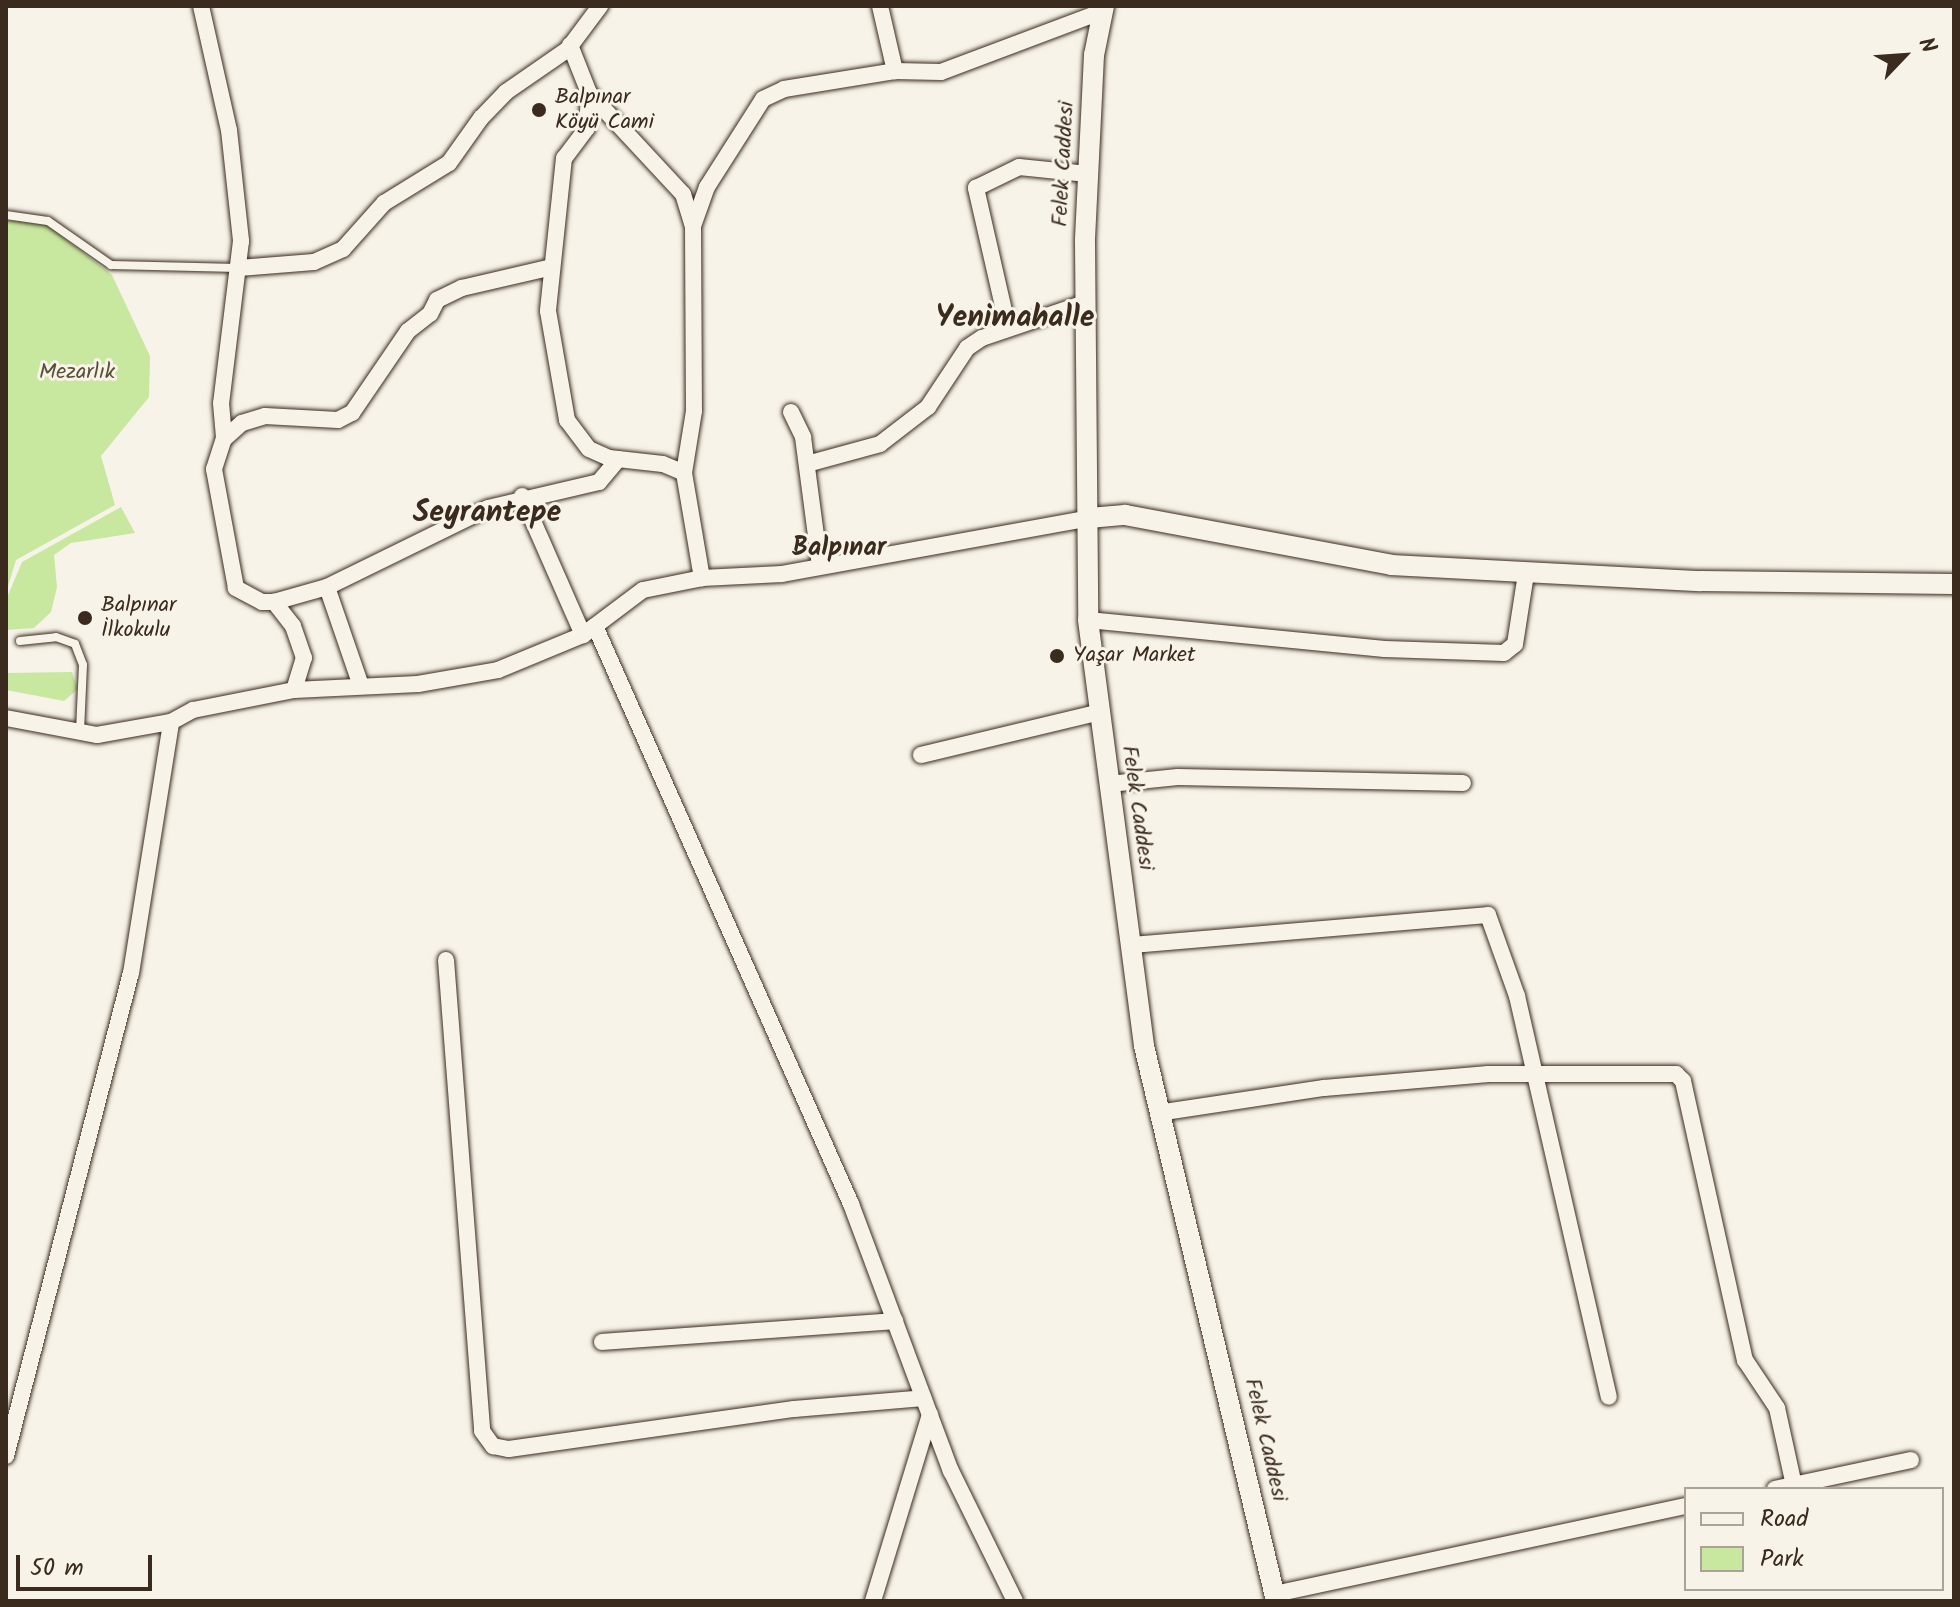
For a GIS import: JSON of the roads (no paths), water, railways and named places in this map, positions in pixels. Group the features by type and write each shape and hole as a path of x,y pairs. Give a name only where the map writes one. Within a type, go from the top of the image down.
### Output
{"street":[{"path":"201,6 229,130 239,268 221,403 224,439 214,469 236,588 262,602 274,602 327,587 408,544 522,496 599,482 618,459"},
{"path":"239,268 314,262 343,249 384,203 449,163 460,141 506,92 546,68 570,45 600,6"},
{"path":"880,6 895,71"},
{"path":"693,226 707,187 763,99 784,89 895,71 941,72 1104,9"},
{"name":"Felek Caddesi","path":"1104,9 1094,55 1088,174 1085,303 1088,620 1131,945 1158,1113 1237,1419 1275,1598"},
{"path":"570,45 589,93 683,194 693,226 694,411 684,473 702,578"},
{"path":"589,93 587,128 564,158 548,311 567,420 589,449 618,459 663,464 684,473"},
{"path":"1008,328 976,188 1019,167 1088,174"},
{"path":"224,439 242,423 265,416 338,420 352,413 408,331 430,314 437,300 462,288 552,267"},
{"path":"807,464 880,444 928,407 967,348 1008,328 1085,303"},
{"path":"791,412 807,464 820,566"},
{"path":"522,496 589,630 851,1204 951,1471 1015,1601"},
{"path":"6,718 97,735 171,722 193,710 294,690 418,684 498,670 589,630 643,590 702,578 820,566 1089,518 1125,515 1391,565 1526,574 1954,584"},
{"path":"1088,620 1385,649 1504,653 1515,644 1526,574"},
{"path":"327,587 361,686"},
{"path":"274,602 293,626 304,658 294,690"},
{"path":"921,755 1100,712"},
{"path":"6,1456 131,973 171,722"},
{"path":"1109,784 1178,777 1463,783"},
{"path":"1131,945 1488,915 1517,996 1532,1073 1609,1397"},
{"path":"446,960 482,1431 493,1446 509,1449 794,1409 924,1398"},
{"path":"1158,1113 1324,1088 1532,1073 1676,1074 1683,1081 1745,1360 1777,1408 1794,1485"},
{"path":"602,1342 895,1321"},
{"path":"873,1601 930,1415"},
{"path":"1784,1487 1911,1460"},
{"path":"1275,1598 1684,1506"}],"lane":[{"path":"6,215 48,221 111,265 239,268"},
{"path":"20,641 56,637 75,644 83,665 80,732"}],"place":[{"name":"Balpınar Köyü Cami","path":"539,110"},
{"name":"Balpınar İlkokulu","path":"85,618"},
{"name":"Yaşar Market","path":"1057,656"}],"district":[{"name":"Yenimahalle","path":"1015,318"},
{"name":"Seyrantepe","path":"487,513"},
{"name":"Balpınar","path":"839,549"}],"park label":[{"name":"Mezarlık","path":"77,373"}]}
